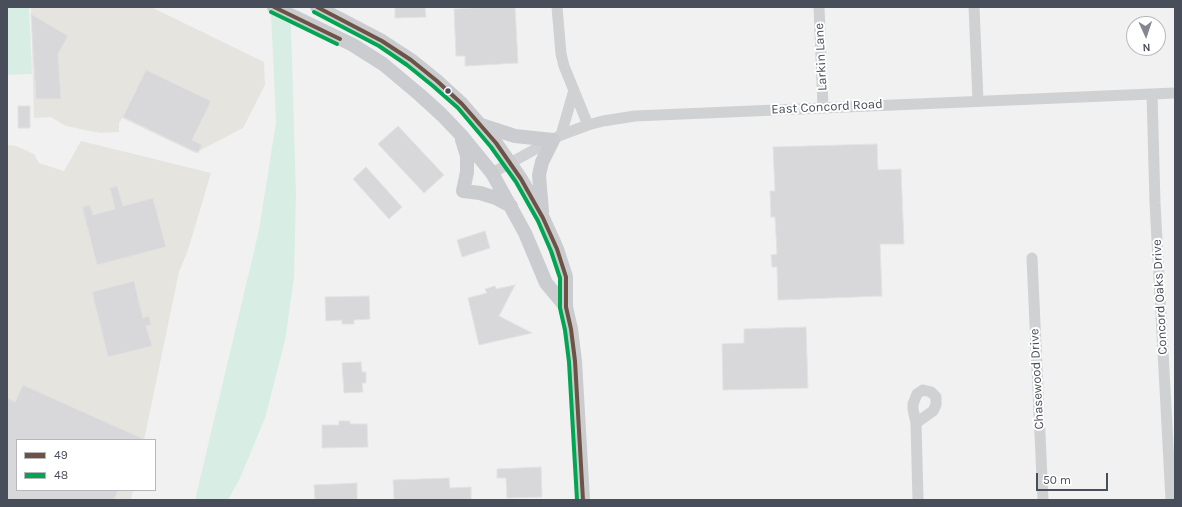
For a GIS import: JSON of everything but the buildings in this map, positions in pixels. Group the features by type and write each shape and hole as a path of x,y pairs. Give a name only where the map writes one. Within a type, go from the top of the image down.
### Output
{"main road":[{"path":"274,7 353,45 382,64 420,95 461,135 492,173 525,232 546,283 566,307"},
{"path":"317,7 382,42 411,60 462,104 481,124 510,162 543,218 557,249 566,277 566,307 571,328 575,361 583,500"},
{"path":"481,124 515,136 557,138 542,162 540,175 543,218"},
{"path":"461,135 467,156 467,172 463,191 480,193 496,198 511,206"}],"street":[{"path":"557,7 561,54 564,66 588,125"},
{"name":"Larkin Lane","path":"818,7 823,107"},
{"path":"974,7 978,100"},
{"path":"557,138 570,109 574,90"},
{"name":"East Concord Road","path":"492,173 557,138 588,125 635,116 978,100 1175,93"},
{"name":"Concord Oaks Drive","path":"1152,94 1155,203 1171,500"},
{"name":"Chasewood Drive","path":"1032,258 1043,500"},
{"path":"916,423 918,500"}],"shaded area":[{"path":"31,7 151,7 264,62 265,85 243,128 195,153 122,118 119,123 119,132 100,133 66,126 51,117 34,118"},
{"path":"81,141 211,173 188,250 179,272 144,439 16,439 16,491 133,491 131,500 7,500 7,145 16,146 34,154 39,163 64,171"}],"green space":[{"path":"7,7 29,7 32,74 7,75"},
{"path":"271,13 291,25 296,195 294,278 285,341 265,418 241,476 228,500 195,500 259,230 276,122"}],"transit line":[{"name":"49","path":"274,7 340,39"},
{"name":"49","path":"317,7 382,41 411,60 462,104 496,143 521,179 543,218 557,249 566,277 566,307 571,329 575,361 583,500"},
{"name":"48","path":"271,12 337,44"},
{"name":"48","path":"314,12 379,46 407,65 458,108 491,147 516,182 538,221 551,251 560,278 560,308 565,330 569,362 577,500"}]}
